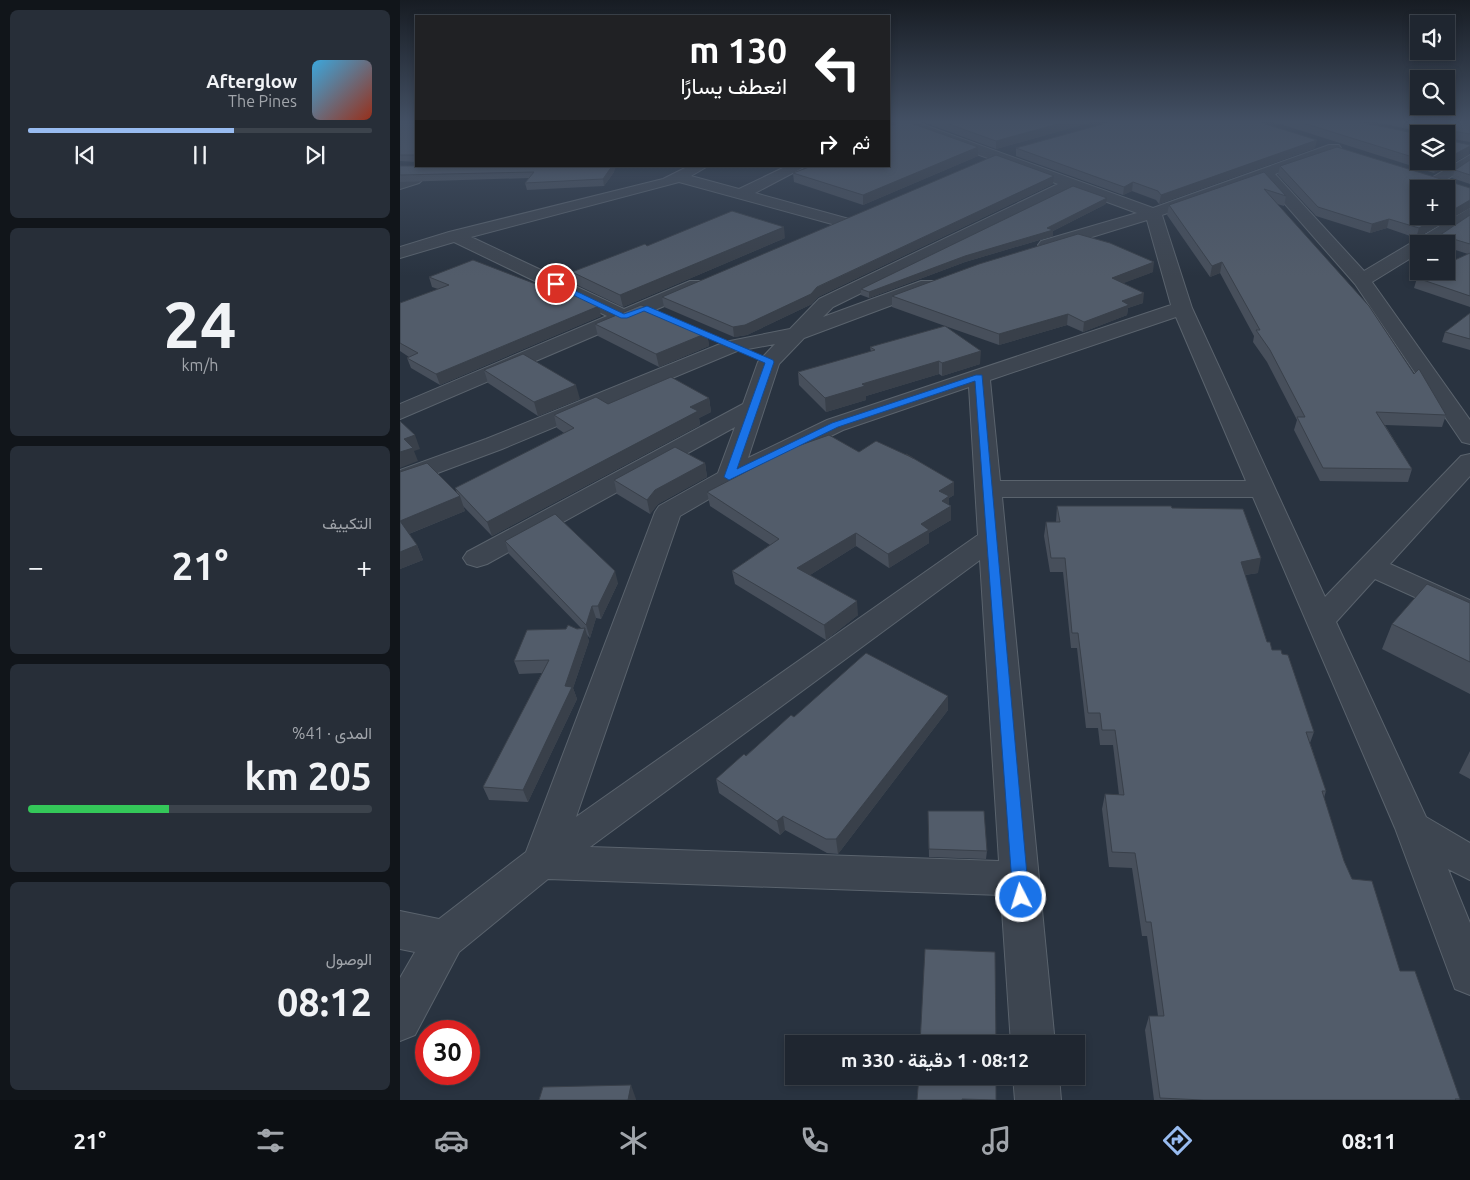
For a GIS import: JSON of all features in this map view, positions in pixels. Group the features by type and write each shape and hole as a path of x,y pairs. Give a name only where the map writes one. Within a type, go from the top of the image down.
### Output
{"street":[{"path":"400,184 414,180 422,173"},
{"path":"400,253 455,236 631,192 680,178 688,173"},
{"path":"741,194 784,173"},
{"path":"1044,173 1153,213"},
{"path":"1030,250 1153,213 1265,173"},
{"path":"1266,173 1362,280 1470,437"},
{"path":"1436,180 1432,179 1439,173"},
{"path":"631,192 640,175"},
{"path":"680,178 843,222"},
{"path":"729,477 770,362 826,303 1071,183"},
{"path":"1153,213 1182,308 1413,828 1470,976"},
{"path":"1435,235 1470,213"},
{"path":"816,234 861,214"},
{"path":"455,236 624,317"},
{"path":"1362,280 1410,250"},
{"path":"400,412 716,277"},
{"path":"400,479 494,444 732,346 796,334 945,278"},
{"path":"644,308 670,319"},
{"path":"541,862 668,512 729,477 835,425 1182,308"},
{"path":"705,334 770,362"},
{"path":"979,377 1032,1035"},
{"path":"477,558 754,408"},
{"path":"1320,620 1470,461"},
{"path":"987,489 1262,489"},
{"path":"400,1020 445,939 541,862 991,539"},
{"path":"1371,566 1470,612"},
{"path":"1413,828 1470,863"},
{"path":"541,862 1020,879"},
{"path":"400,930 445,939"},
{"path":"1037,1085 1038,1100"}],"building":[{"path":"400,173 474,173 400,175"},
{"path":"533,173 607,173 603,179 525,183"},
{"path":"794,173 915,173 863,195"},
{"path":"953,173 1047,173 1054,176 817,287 811,294 745,325 733,327 662,297"},
{"path":"1086,173 1222,173 1161,195 1158,191 1133,182 1124,187"},
{"path":"1260,173 1265,173 1286,196 1264,189 1369,306 1414,374 1419,369 1446,415 1376,412 1412,469 1323,468 1297,417 1305,417 1270,350 1256,330 1260,330 1222,262 1212,266 1169,205"},
{"path":"1287,173 1422,173 1444,180 1410,180 1410,225 1424,225 1419,228 1389,219 1372,224 1318,207"},
{"path":"1455,183 1470,188 1470,200 1455,209"},
{"path":"1073,186 1107,198 1047,228 1053,230 965,256 869,292 861,289"},
{"path":"732,211 784,227 620,295 572,272 645,244 647,246"},
{"path":"1470,215 1470,244 1455,240 1455,235 1440,235"},
{"path":"1078,234 1110,243 1154,262 1112,278 1144,293 1122,301 1129,305 1084,322 1068,314 999,334 892,296 979,264"},
{"path":"1470,253 1470,296 1423,280 1455,280 1455,260"},
{"path":"473,260 533,283 544,285 551,283 599,306 436,374 407,358 418,353 400,343 400,303 449,285 429,277"},
{"path":"641,305 707,333 656,354 595,324"},
{"path":"1470,313 1470,339 1445,332"},
{"path":"945,326 981,351 942,363 939,361 862,384 865,386 825,398 798,372 875,350 870,347"},
{"path":"523,354 576,385 534,402 484,370"},
{"path":"671,377 709,398 690,407 698,411 487,522 455,488 574,428 554,415 596,397 608,404"},
{"path":"400,421 415,435 404,439 413,448 400,452"},
{"path":"829,435 859,452 876,441 912,458 954,482 939,491 949,496 942,501 951,506 921,524 929,530 888,554 856,533 797,568 857,601 824,625 732,571 779,539 707,492 792,448"},
{"path":"675,447 705,463 655,490 647,500 614,480"},
{"path":"427,463 460,496 400,521 400,472"},
{"path":"1057,506 1171,506 1172,508 1243,509 1261,558 1241,562 1267,642 1270,642 1272,650 1281,650 1282,654 1288,655 1314,732 1306,732 1326,791 1322,791 1344,861 1352,879 1372,881 1400,971 1415,971 1460,1099 1203,1100 1160,1098 1149,1016 1164,1016 1151,922 1146,922 1135,853 1112,852 1105,794 1124,795 1115,730 1102,730 1100,713 1088,713 1078,633 1072,633 1065,558 1051,558 1046,522 1060,522"},
{"path":"555,514 615,571 598,606 592,606 586,625 505,541"},
{"path":"400,521 417,545 400,552"},
{"path":"1427,584 1470,603 1470,662 1392,624"},
{"path":"568,625 577,629 585,628 565,686 572,687 523,790 483,787 549,660 514,661 527,630 566,629"},
{"path":"866,653 948,696 836,839 826,839 783,816 777,821 716,779 744,754 746,756 791,715 794,717"},
{"path":"928,811 984,811 987,851 929,849"},
{"path":"925,949 995,952 996,1035 920,1035"},
{"path":"631,1085 628,1100 539,1100 543,1087"},
{"path":"918,1085 996,1085 996,1100 917,1100"}],"route":[{"path":"556,284 624,317 644,308 770,362 729,477 835,425 979,377 1021,897"}]}
